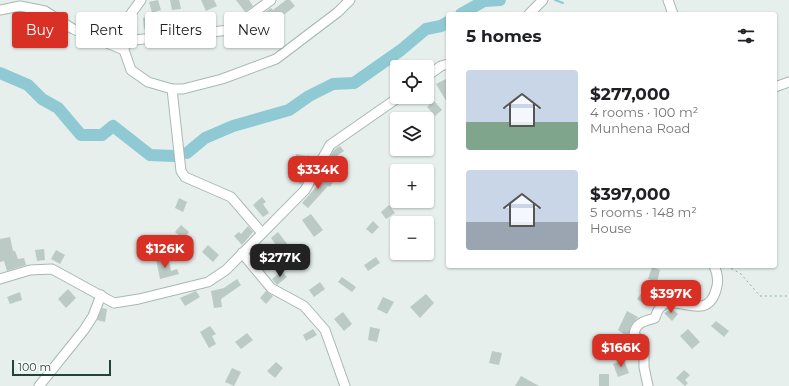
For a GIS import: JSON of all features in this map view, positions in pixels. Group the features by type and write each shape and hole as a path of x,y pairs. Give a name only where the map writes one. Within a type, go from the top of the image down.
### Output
{"street":[{"path":"132,12 140,0"},
{"path":"137,44 230,30 271,0"},
{"path":"126,48 131,70 148,82 172,89 183,89 222,78 276,58 338,12 350,0"},
{"path":"531,12 542,0"},
{"path":"668,0 672,12"},
{"path":"0,10 20,6 45,11 76,30"},
{"path":"434,71 446,65"},
{"path":"777,86 789,82"},
{"path":"172,89 181,172 185,177 231,197 262,233"},
{"path":"0,279 30,270 52,269 114,303 139,299 208,282 226,270 305,190 330,145 390,103"},
{"path":"242,254 271,288 304,306 325,330 346,386"},
{"path":"648,386 644,367 644,344 634,336 637,325 654,318 659,308 670,303 694,307 705,305 712,299 718,282 715,268"},
{"path":"39,386 84,330 93,316 100,295"}],"path":[{"path":"730,268 741,274 760,296 789,296"}],"building":[{"path":"158,0 161,10 152,12 149,2"},
{"path":"170,0 179,0 181,9 172,10"},
{"path":"201,0 214,0 217,6 206,11"},
{"path":"236,0 249,0 253,6 245,12"},
{"path":"286,0 290,0 295,6 284,15 284,12 265,12 271,8 273,10"},
{"path":"143,18 145,18 145,29 144,29"},
{"path":"446,79 446,101 436,84"},
{"path":"434,101 442,110 435,116 434,112 431,112 427,107 430,104 434,104"},
{"path":"340,146 344,151 338,155 334,163 329,159 334,150"},
{"path":"296,154 309,155 306,166 308,167 306,171 311,167 301,184 293,179 303,163 295,161"},
{"path":"324,174 334,180 330,187 328,186 308,208 302,203 317,186"},
{"path":"262,197 266,202 263,204 269,213 263,217 253,205"},
{"path":"179,198 187,202 183,212 175,208"},
{"path":"389,205 395,213 386,219 381,212"},
{"path":"311,214 323,230 314,237 302,220"},
{"path":"373,221 379,227 372,234 366,229"},
{"path":"181,225 189,232 183,239 175,232"},
{"path":"248,226 253,232 242,245 234,236 239,232 241,234"},
{"path":"278,232 288,245 280,251 271,238"},
{"path":"10,237 13,251 15,251 18,259 24,258 26,265 7,271 4,261 0,262 0,239"},
{"path":"208,245 219,255 213,262 202,252"},
{"path":"261,246 274,263 265,271 251,254"},
{"path":"44,249 45,260 37,261 35,250"},
{"path":"56,250 65,255 60,264 51,259"},
{"path":"165,257 166,263 169,262 171,271 177,269 179,274 160,279 156,259"},
{"path":"376,257 380,263 368,271 364,265"},
{"path":"652,268 660,270 657,282 648,279"},
{"path":"282,271 287,277 277,285 272,279"},
{"path":"342,277 356,287 352,292 338,282"},
{"path":"237,279 241,285 221,299 222,307 214,308 211,291 224,288"},
{"path":"320,282 325,289 314,297 309,290"},
{"path":"68,289 76,298 66,308 58,299"},
{"path":"196,291 200,297 185,306 180,298"},
{"path":"266,291 273,296 266,304 260,298"},
{"path":"643,291 651,296 646,305 637,299"},
{"path":"20,292 22,300 10,304 7,297"},
{"path":"426,294 434,303 420,318 410,307"},
{"path":"383,297 394,302 387,314 377,309"},
{"path":"102,308 107,309 105,322 97,320"},
{"path":"672,309 678,314 672,321 664,313"},
{"path":"627,311 638,317 631,325 628,337 618,330"},
{"path":"343,312 352,324 344,331 334,319"},
{"path":"716,321 729,331 724,337 711,326"},
{"path":"210,326 216,334 212,336 216,344 209,348 200,332"},
{"path":"370,327 380,329 377,342 368,340"},
{"path":"313,329 317,335 306,341 303,335"},
{"path":"688,329 700,342 692,349 680,336"},
{"path":"247,333 253,340 241,349 235,342"},
{"path":"492,351 502,353 499,365 489,363"},
{"path":"624,360 629,373 618,377 613,364"},
{"path":"276,362 283,368 275,378 267,371"},
{"path":"232,368 241,372 234,386 225,382"},
{"path":"684,370 690,375 685,380 688,383 685,386 676,378"},
{"path":"599,374 609,374 609,386 599,386"},
{"path":"521,376 539,386 515,386"}],"waterway":[{"path":"465,12 484,1 500,0"},
{"path":"555,0 563,3"},
{"path":"187,153 205,138 233,126 289,110 309,96 333,84 354,83 401,50 426,29 441,26 446,23"},
{"path":"0,73 28,85 42,99 58,108 81,135 102,135 113,126 150,155 174,156"}]}
